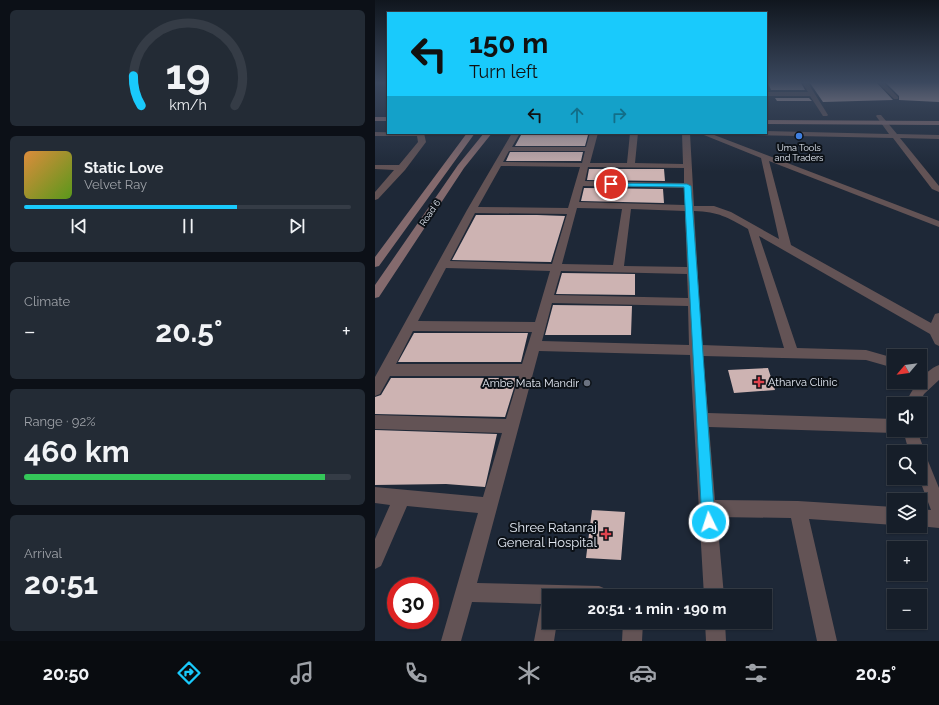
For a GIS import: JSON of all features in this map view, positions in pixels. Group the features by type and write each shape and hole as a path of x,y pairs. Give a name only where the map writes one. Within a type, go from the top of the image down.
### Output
{"street":[{"path":"767,115 939,116"},
{"path":"879,116 938,190"},
{"path":"375,119 387,119"},
{"path":"767,122 939,123"},
{"path":"767,133 939,137"},
{"path":"375,134 420,134 422,142 375,197"},
{"name":"Road 6","path":"375,264 470,134"},
{"name":"Road 6","path":"375,294 461,167 486,134"},
{"path":"375,390 471,210 515,134"},
{"path":"451,641 510,426 548,299 594,134"},
{"path":"631,165 633,134"},
{"path":"686,134 687,186 693,271 696,350 713,589"},
{"path":"706,134 939,224"},
{"path":"507,149 590,150"},
{"path":"764,156 786,247"},
{"path":"498,164 687,166"},
{"path":"375,167 401,168"},
{"path":"580,183 687,186"},
{"path":"471,210 627,206 714,209 727,214 786,247 937,336 939,317"},
{"path":"618,270 627,206"},
{"path":"752,228 792,353"},
{"path":"443,264 693,271"},
{"path":"548,299 694,302"},
{"path":"410,326 539,327"},
{"path":"534,346 866,355 887,361"},
{"path":"386,370 527,370"},
{"path":"916,397 930,374"},
{"path":"701,420 887,426"},
{"path":"375,422 510,426"},
{"path":"927,479 939,509"},
{"path":"375,496 489,506"},
{"path":"375,560 402,498"},
{"path":"707,508 798,510 887,516"},
{"path":"798,510 827,641"},
{"path":"927,518 939,519"},
{"path":"465,592 542,599"},
{"path":"544,641 546,629"},
{"path":"633,629 633,641"},
{"path":"715,629 716,641"}],"building":[{"path":"521,135 588,135 585,146 515,146"},
{"path":"510,152 583,152 581,161 506,161"},
{"path":"589,169 664,169 665,181 587,180"},
{"path":"584,188 663,189 664,203 581,201"},
{"path":"476,215 565,216 551,262 452,260"},
{"path":"562,273 635,274 635,295 556,294"},
{"path":"553,305 632,306 631,335 545,335"},
{"path":"414,333 528,333 521,362 398,362"},
{"path":"768,368 775,390 734,393 728,370"},
{"path":"391,378 517,378 505,417 375,414 375,397 381,395"},
{"path":"375,430 497,434 485,487 446,484 375,485"},
{"path":"592,510 625,512 621,560 586,558"}],"place":[{"name":"Uma Tools and Traders","path":"799,136"},
{"name":"Atharva Clinic","path":"759,382"},
{"name":"Ambe Mata Mandir","path":"587,383"},
{"name":"Shree Ratanraj General Hospital","path":"606,534"}],"route":[{"path":"611,184 687,186 696,350 709,522"}]}
